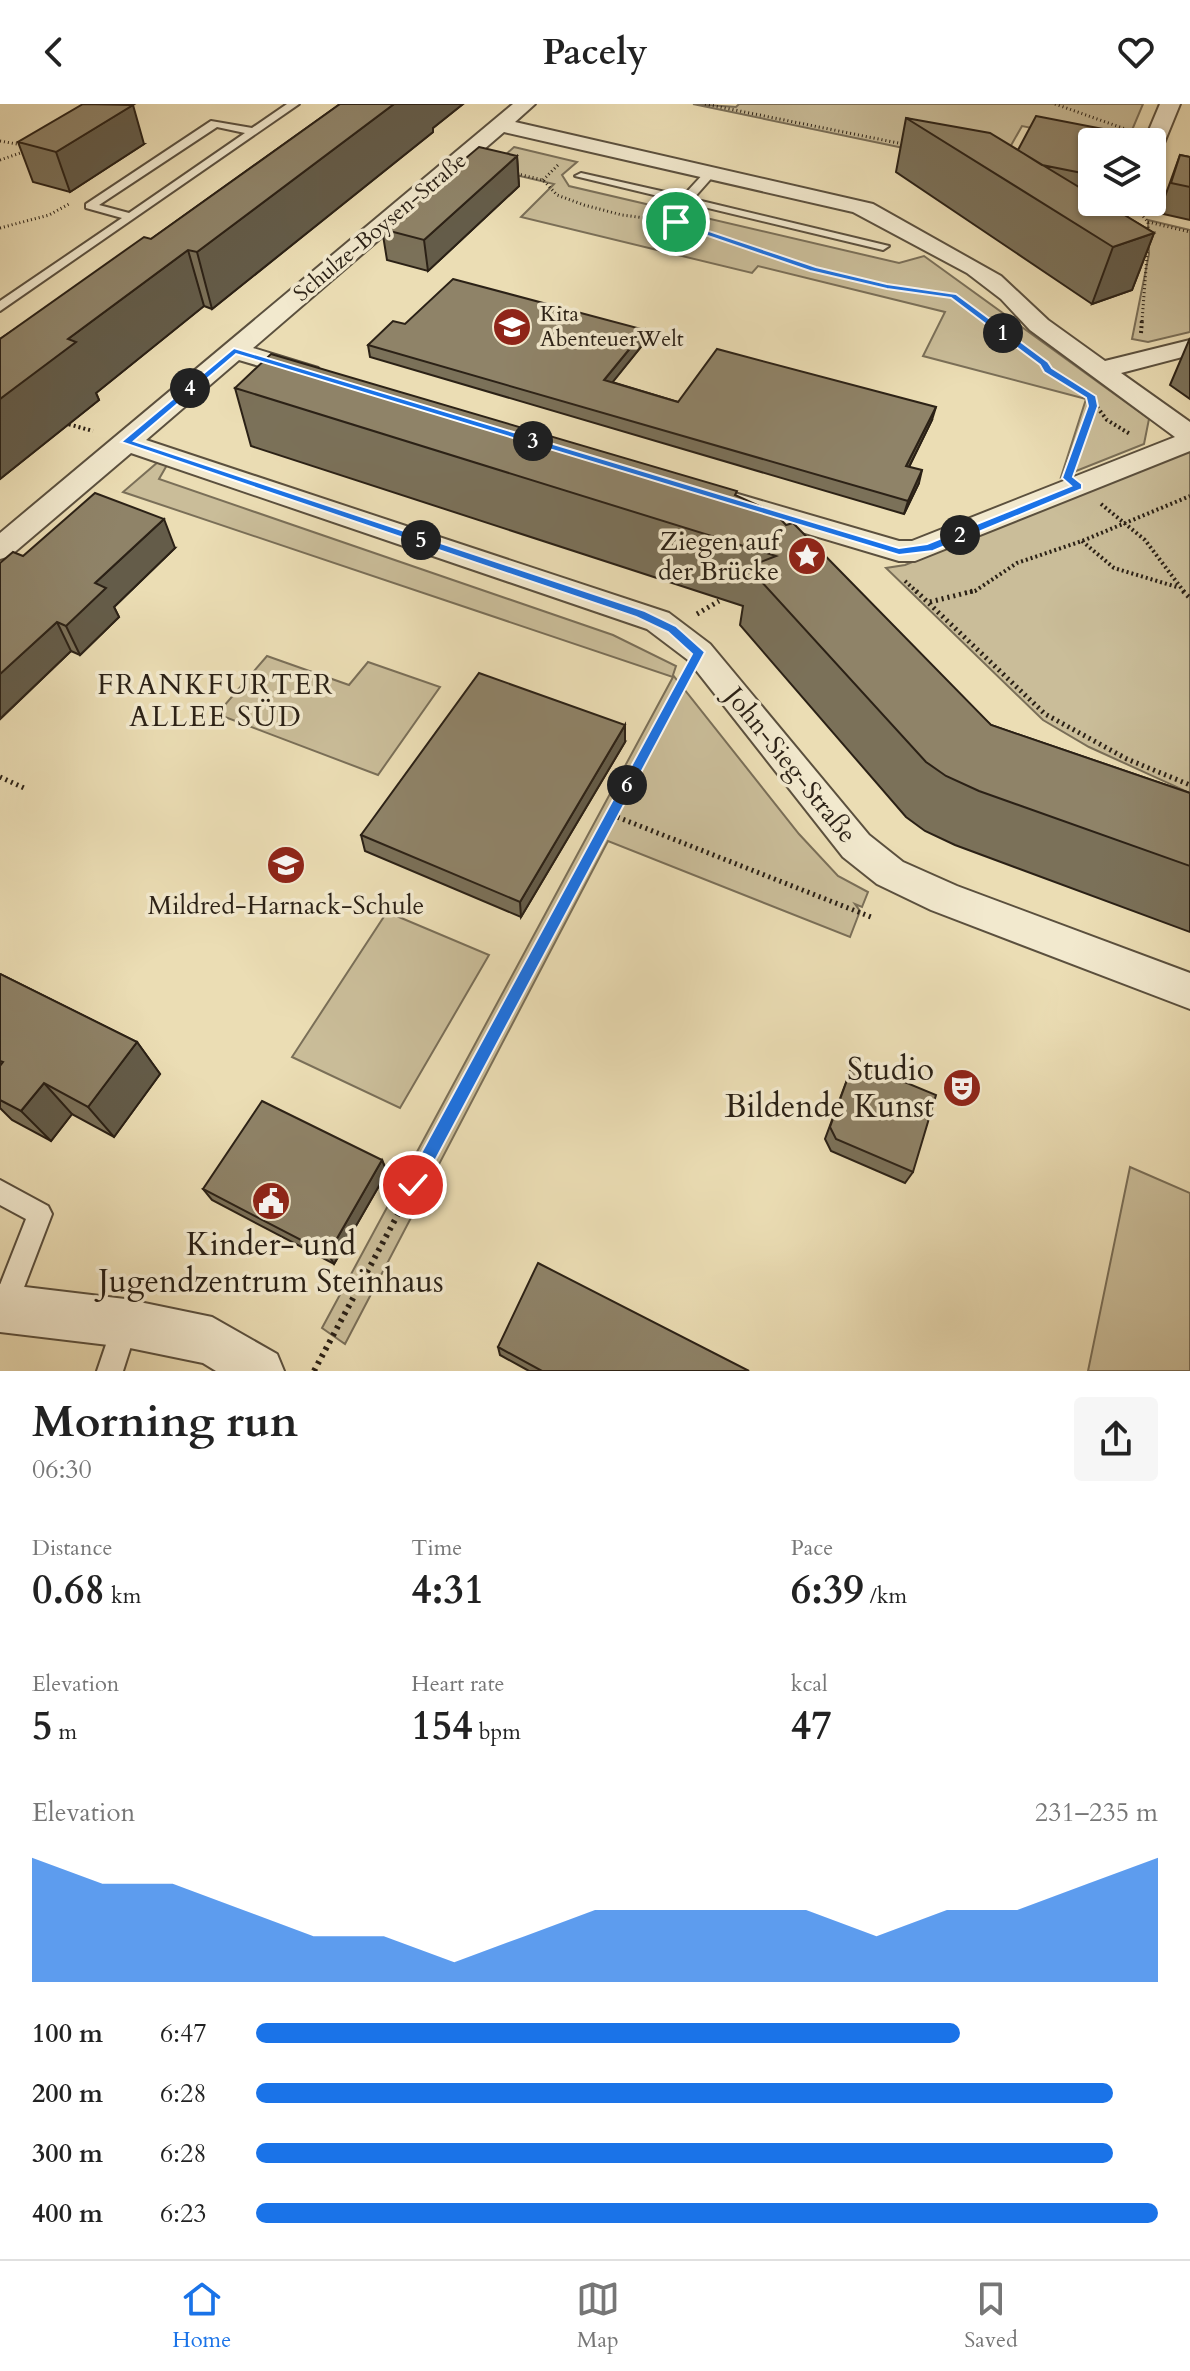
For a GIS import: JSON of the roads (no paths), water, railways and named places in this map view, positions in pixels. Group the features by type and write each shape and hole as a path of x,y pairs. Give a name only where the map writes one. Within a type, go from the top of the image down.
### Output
{"street":[{"name":"Schulze-Boysen-Straße","path":"0,549 525,104"},
{"path":"1160,128 1170,104"},
{"path":"500,125 860,207 881,215 954,254 1024,304 1039,325 1101,370 1182,442 915,551 899,551 699,491"},
{"path":"1101,370 1190,347"},
{"path":"234,350 336,381"},
{"name":"John-Sieg-Straße","path":"126,442 640,614 672,629 699,652 856,846 890,873 931,893 1190,991"},
{"path":"2,1308 125,1323 212,1341 260,1371"}],"lane":[{"path":"0,307 294,104"},
{"path":"131,217 90,206 215,123 254,132"},
{"path":"686,200 710,173"},
{"path":"581,176 883,246"},
{"path":"0,1192 40,1214 2,1308"},
{"path":"110,1371 125,1323"}],"place":[{"name":"Kita AbenteuerWelt","path":"512,327"},
{"name":"Ziegen auf der Brücke","path":"807,556"},
{"name":"Mildred-Harnack-Schule","path":"286,865"},
{"name":"Studio Bildende Kunst","path":"962,1088"},
{"name":"Kinder- und Jugendzentrum Steinhaus","path":"271,1201"}],"district":[{"name":"FRANKFURTER ALLEE SÜD","path":"216,701"}]}
